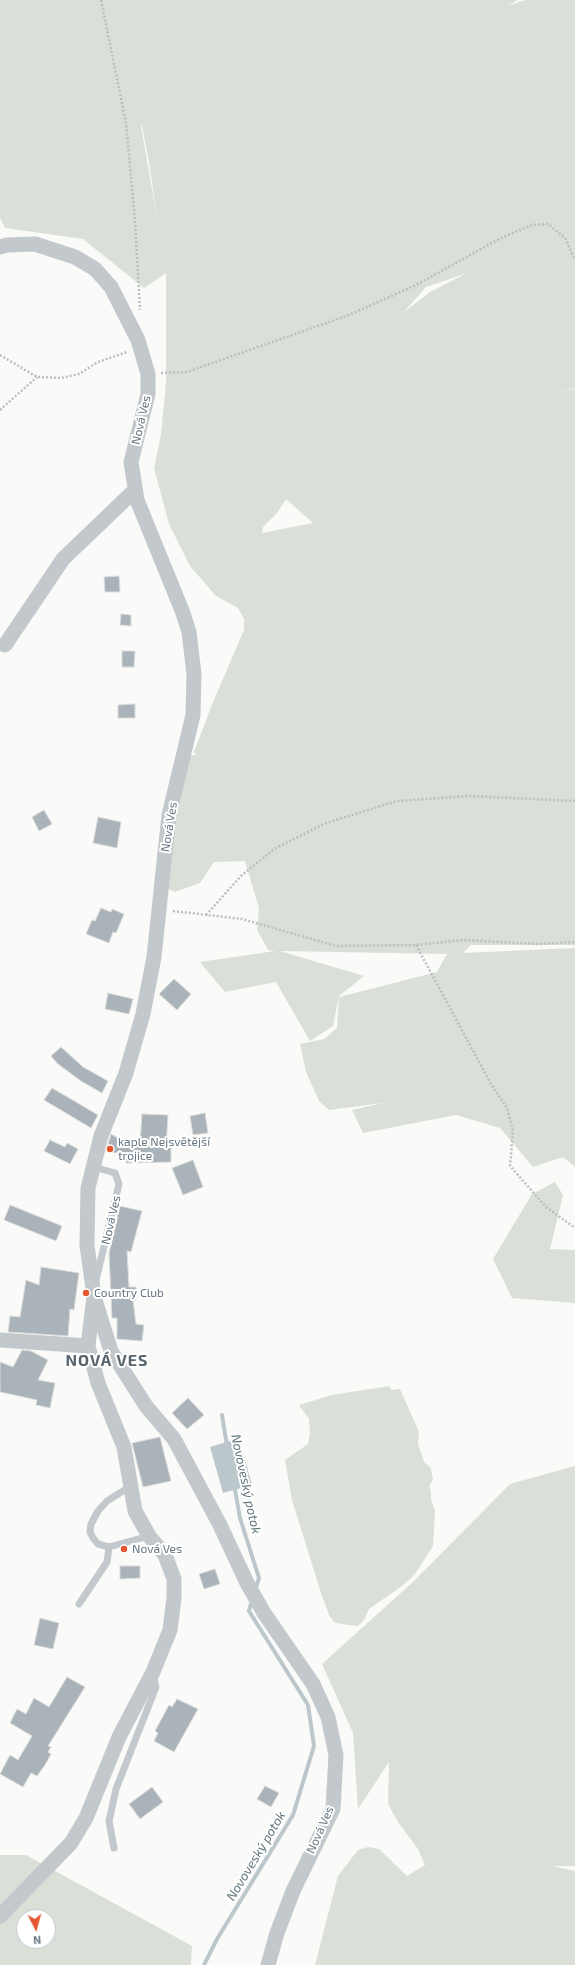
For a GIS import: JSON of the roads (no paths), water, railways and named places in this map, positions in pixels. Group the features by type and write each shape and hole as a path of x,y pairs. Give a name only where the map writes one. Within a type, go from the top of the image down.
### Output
{"street":[{"name":"Nová Ves","path":"0,247 7,245 35,244 75,257 95,269 112,287 142,352 148,374 148,394 131,462 137,500 184,613 189,632 194,674 193,715 169,815 154,957 143,1014 126,1073 101,1136 88,1188 87,1245 93,1293 104,1324 110,1351 146,1406 174,1439 220,1525 250,1589 264,1613 313,1684 328,1717 336,1755 333,1809 293,1891 277,1933 268,1965"},
{"path":"5,645 63,559 135,490"},
{"name":"Nová Ves","path":"0,1916 71,1843 86,1818 119,1737 153,1672 170,1630 174,1598 174,1578 165,1555 149,1536 135,1511 124,1447 98,1383 88,1346 93,1293"},
{"path":"0,1340 88,1346"}],"lane":[{"name":"Nová Ves","path":"93,1293 119,1184 115,1173 94,1167"},
{"path":"130,1486 106,1501 91,1524 90,1532 98,1544 109,1547 149,1536"},
{"path":"79,1604 107,1562 109,1547"},
{"path":"114,1848 109,1821 116,1789 156,1687 153,1672"}],"water":[{"path":"239,1438 252,1485 223,1493 210,1447"}],"waterway":[{"name":"Novoveský potok","path":"222,1415 227,1446"},
{"name":"Novoveský potok","path":"234,1484 240,1518 259,1578 255,1590"},
{"name":"Novoveský potok","path":"204,1965 217,1939 293,1815 314,1746 308,1705 249,1611 252,1600"}],"place":[{"name":"kaple Nejsvětější trojice","path":"110,1149"},
{"name":"Country Club","path":"86,1293"},
{"name":"Nová Ves","path":"124,1549"}],"district":[{"name":"NOVÁ VES","path":"107,1361"}]}
